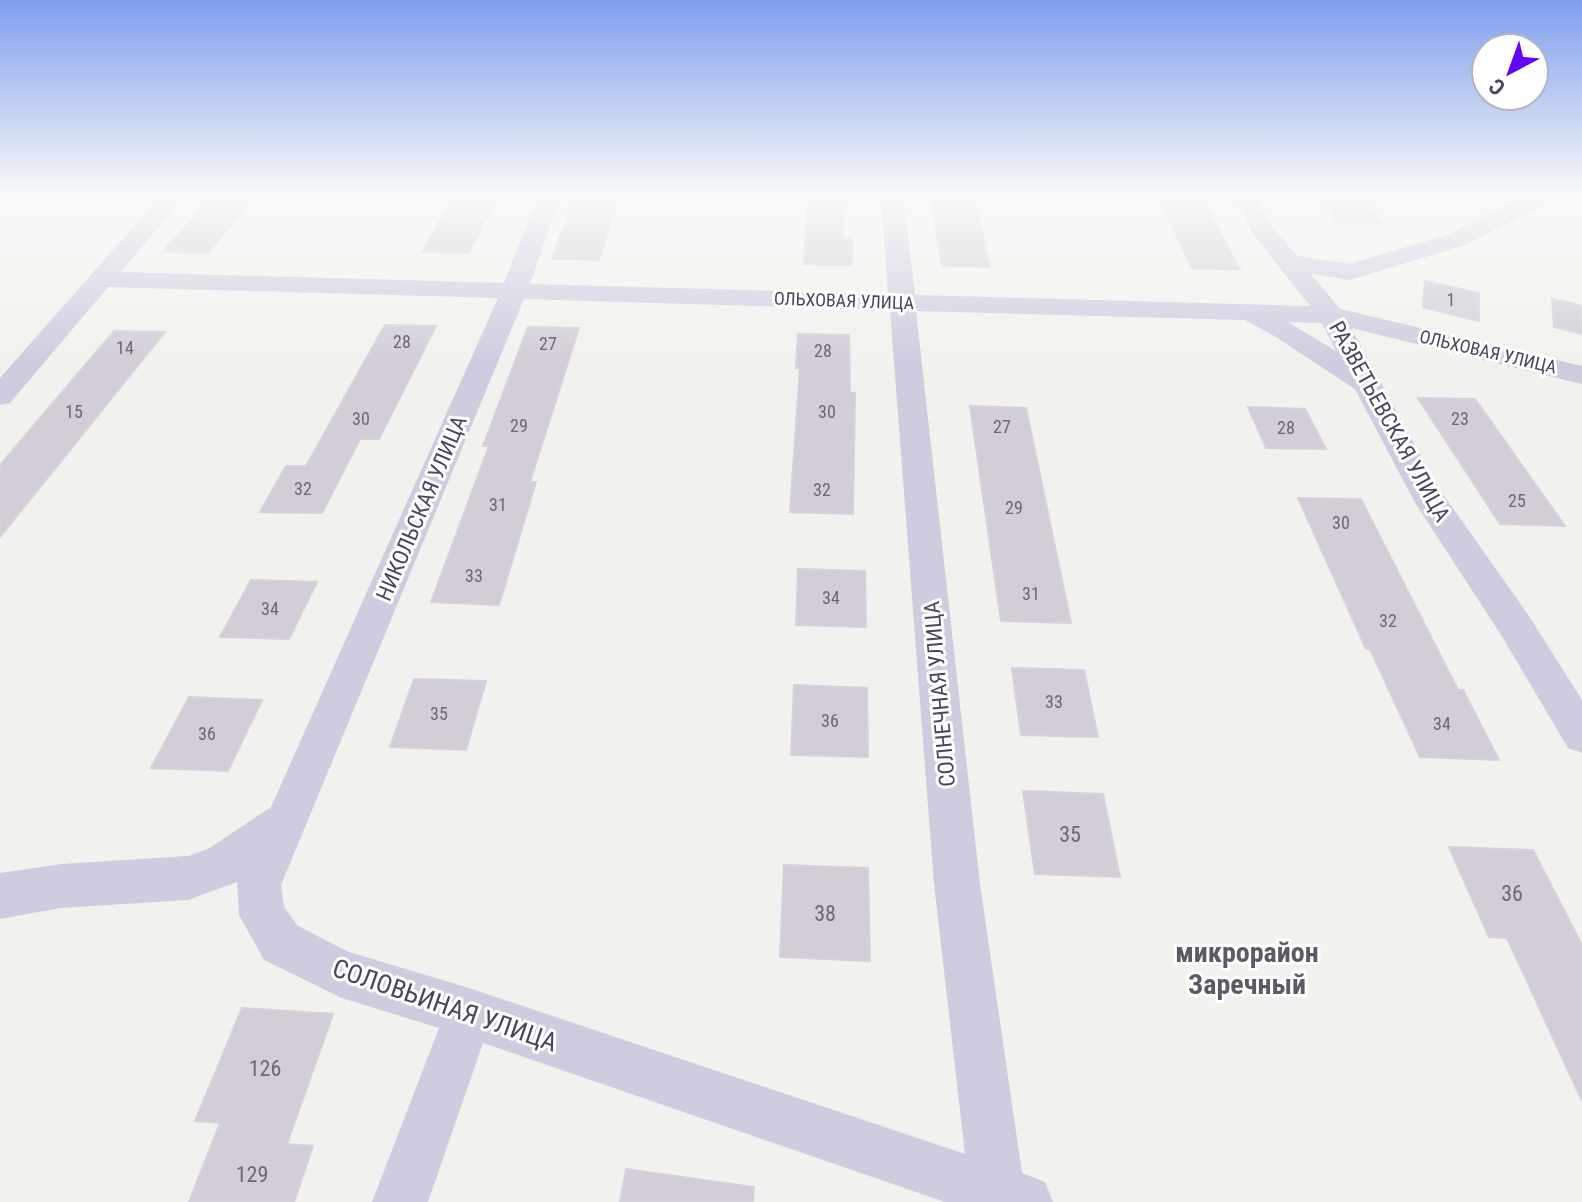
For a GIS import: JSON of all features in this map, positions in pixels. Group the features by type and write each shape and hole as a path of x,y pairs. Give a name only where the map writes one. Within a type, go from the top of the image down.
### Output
{"street":[{"path":"0,396 125,250"},
{"name":"НИКОЛЬСКАЯ УЛИЦА","path":"286,821 529,250"},
{"name":"СОЛНЕЧНАЯ УЛИЦА","path":"897,250 957,884 1011,1198"},
{"name":"РАЗВЕТЬЕВСКАЯ УЛИЦА","path":"1279,250 1331,315 1425,493 1516,627 1582,735"},
{"path":"1290,263 1350,272 1423,250"},
{"name":"ОЛЬХОВАЯ УЛИЦА","path":"100,279 1331,315 1582,375"},
{"path":"1240,314 1264,320 1286,331 1365,383"},
{"path":"0,896 61,886 188,878 220,867 286,821"},
{"name":"СОЛОВЬИНАЯ УЛИЦА","path":"286,821 258,885 262,915 281,943 342,974 469,1013 1011,1198"},
{"path":"400,1202 469,1013"}],"building":[{"path":"164,250 210,250 208,253 162,252"},
{"path":"423,250 470,250 469,253"},
{"path":"555,250 602,250 599,260 552,259"},
{"path":"805,250 852,250 852,265 804,264"},
{"path":"940,250 986,250 990,267 942,266"},
{"path":"1183,250 1229,250 1240,270 1192,268"},
{"path":"1425,281 1479,293 1479,321 1423,307"},
{"path":"1552,299 1582,306 1582,334 1554,327"},
{"path":"385,325 436,326 379,439 360,439 322,513 260,512 286,466 306,466"},
{"path":"528,327 579,328 530,482 536,482 499,605 431,602 489,446 483,446"},
{"path":"114,331 165,332 0,537 0,465"},
{"path":"798,334 849,335 850,393 855,393 853,514 790,512 800,368 796,368"},
{"path":"1418,398 1475,399 1565,526 1500,524"},
{"path":"970,406 1026,408 1071,623 1001,621"},
{"path":"1248,407 1305,409 1326,449 1266,448"},
{"path":"1298,498 1361,499 1458,690 1463,690 1499,760 1420,757 1370,649 1366,649"},
{"path":"798,569 865,571 866,627 796,625"},
{"path":"251,580 317,582 289,639 220,637"},
{"path":"1012,668 1084,670 1098,737 1021,735"},
{"path":"414,679 486,681 466,750 390,747"},
{"path":"794,685 867,688 868,757 791,755"},
{"path":"189,697 262,700 228,771 151,768"},
{"path":"1023,791 1103,794 1120,877 1035,874"},
{"path":"1449,847 1533,850 1582,945 1582,1101 1507,938 1489,937"},
{"path":"784,865 868,868 870,961 780,957"},
{"path":"242,1008 333,1014 287,1144 313,1146 294,1202 189,1202 220,1123 195,1121"},
{"path":"626,1169 754,1187 753,1202 620,1202"}],"district":[{"name":"микрорайон Заречный","path":"1247,968"}]}
